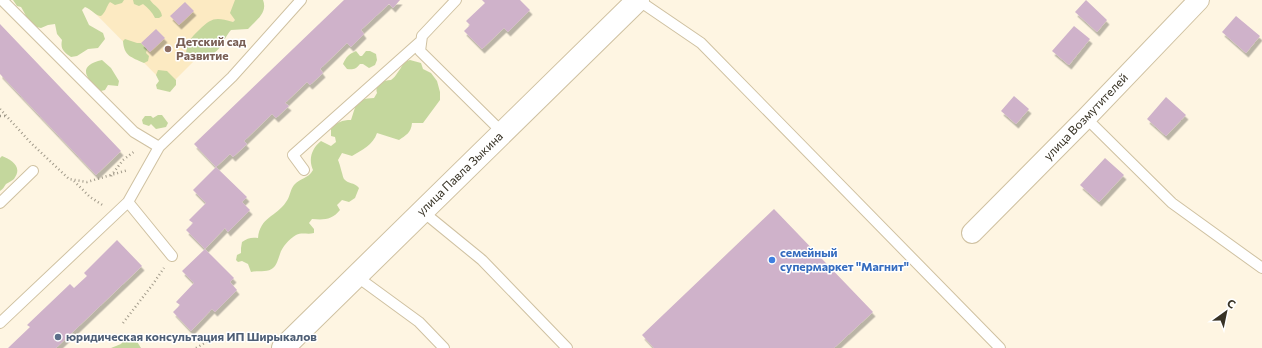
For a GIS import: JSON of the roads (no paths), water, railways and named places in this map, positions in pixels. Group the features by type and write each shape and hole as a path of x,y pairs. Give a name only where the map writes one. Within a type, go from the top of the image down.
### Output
{"main road":[{"name":"улица Павла Зыкина","path":"282,348 638,0"}],"street":[{"name":"улица Возмутителей","path":"972,233 1086,118 1199,0"}],"lane":[{"path":"2,0 134,132 159,147"},
{"path":"0,322 128,202 159,147 232,77 301,0"},
{"path":"456,0 422,36 420,50 503,132"},
{"path":"638,0 701,43 1000,348"},
{"path":"304,170 293,155 422,40"},
{"path":"1086,118 1172,203 1262,268"},
{"path":"0,203 33,171"},
{"path":"128,202 172,256"},
{"path":"422,211 482,260 567,348"},
{"path":"356,276 419,322 444,348"}],"place":[{"name":"Детский сад Развитие","path":"168,49"},
{"name":"семейный супермаркет \"Магнит\"","path":"772,260"},
{"name":"юридическая консультация ИП Ширыкалов","path":"58,337"}]}
